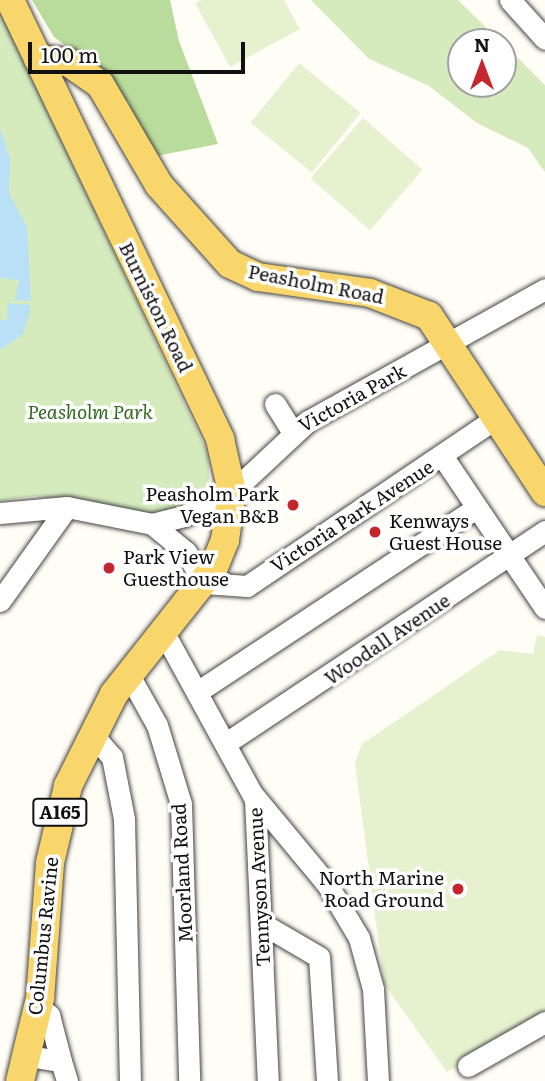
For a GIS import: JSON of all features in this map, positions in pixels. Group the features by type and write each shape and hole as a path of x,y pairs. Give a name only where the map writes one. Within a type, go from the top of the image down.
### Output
{"main road":[{"name":"Burniston Road","path":"10,0 220,439 232,492 225,540 204,583"},
{"name":"Burniston Road","path":"22,0 33,48"},
{"name":"Peasholm Road","path":"33,48 79,68 118,109 159,185 230,264 258,277 412,305 429,316 451,345 493,420 545,492"},
{"path":"60,105 89,96 118,109"},
{"name":"Columbus Ravine","path":"24,1068 38,1007 54,837 91,733 129,675 204,583"}],"street":[{"path":"510,0 545,39"},
{"name":"Victoria Park","path":"152,524 184,516 232,492 292,431 451,345 545,289"},
{"path":"275,404 292,431"},
{"name":"Victoria Park Avenue","path":"204,583 247,586 443,457 493,420"},
{"path":"443,457 507,559 545,608"},
{"path":"0,513 67,507 152,524 186,552 204,583"},
{"path":"0,601 67,507"},
{"path":"197,692 475,509"},
{"name":"Woodall Avenue","path":"226,743 507,559 545,531"},
{"name":"Tennyson Avenue","path":"164,633 252,794 268,1081"},
{"name":"Moorland Road","path":"129,675 157,725 181,804 189,1081"},
{"path":"91,733 112,757 124,819 130,1081"},
{"path":"252,794 327,884 359,938 373,989 378,1081"},
{"path":"261,923 319,957 327,1081"},
{"path":"24,1068 64,1071 49,1015 38,1007"},
{"path":"468,1066 545,1022"}],"green space":[{"path":"32,0 170,0 179,41 218,144 146,158 129,103 105,75 54,37"},
{"path":"202,0 284,0 300,29 230,67 195,3"},
{"path":"311,0 458,0 487,28 447,28 447,98 517,98 517,57 545,85 545,172 528,148 477,123 429,86 369,59"},
{"name":"Peasholm Park","path":"0,11 208,453 210,496 159,518 35,496 0,501"},
{"path":"299,63 360,113 312,173 251,123"},
{"path":"363,118 423,170 370,230 311,178"},
{"name":"North Marine Road Ground","path":"537,635 545,637 545,1018 447,1072 384,984 355,763 362,744 500,650 533,654"}],"water":[{"path":"0,128 10,159 9,193 27,227 31,301 15,300 19,280 0,278"},
{"path":"8,303 30,305 30,312 23,334 0,350 0,320 7,320"}],"place":[{"name":"Peasholm Park Vegan B&B","path":"293,505"},
{"name":"Kenways Guest House","path":"375,532"},
{"name":"Park View Guesthouse","path":"109,568"},
{"name":"North Marine Road Ground","path":"458,889"}]}
